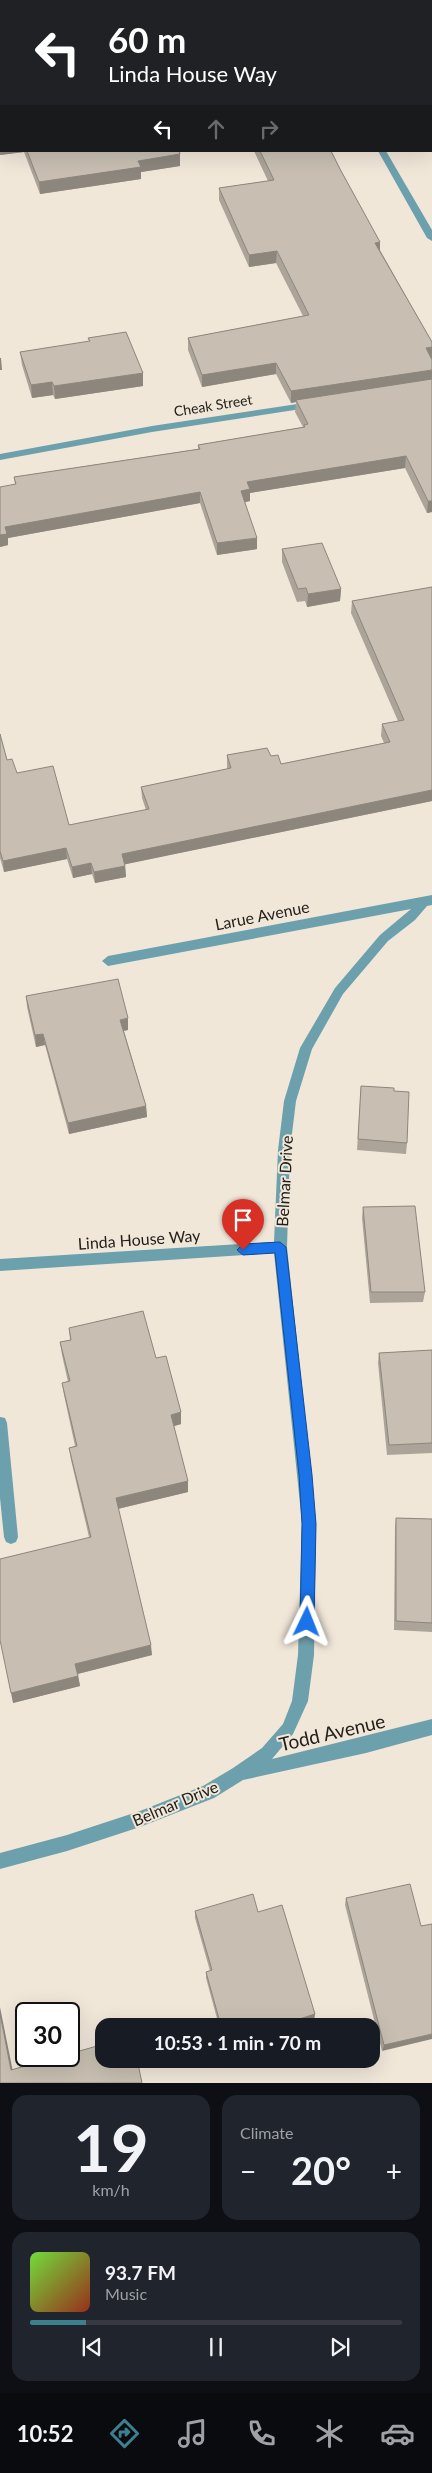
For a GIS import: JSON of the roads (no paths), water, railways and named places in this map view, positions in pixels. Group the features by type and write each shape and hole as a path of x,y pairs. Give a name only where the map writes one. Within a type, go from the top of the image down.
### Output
{"street":[{"path":"383,152 432,238"},
{"name":"Cheak Street","path":"0,457 152,429 326,402"},
{"name":"Larue Avenue","path":"108,961 428,901"},
{"name":"Belmar Drive","path":"0,1861 67,1843 140,1819 208,1792 240,1774 267,1753 288,1729 300,1701 306,1655 309,1524 280,1247 284,1150 290,1101 306,1048 339,991 384,938 428,901"},
{"name":"Linda House Way","path":"0,1265 280,1247"},
{"path":"0,1423 11,1537"},
{"name":"Todd Avenue","path":"240,1774 380,1742 432,1727"}]}
